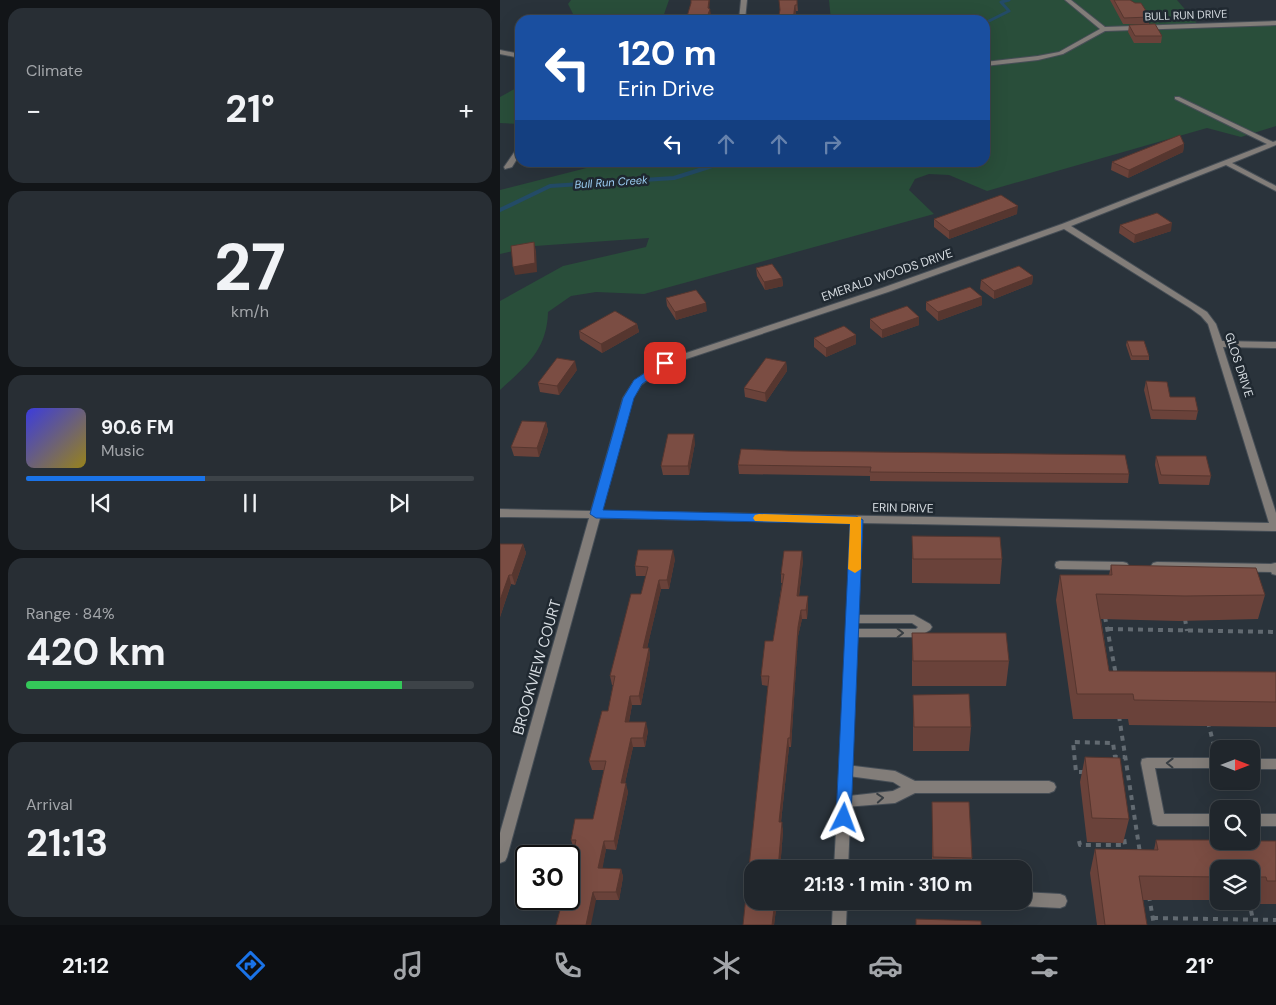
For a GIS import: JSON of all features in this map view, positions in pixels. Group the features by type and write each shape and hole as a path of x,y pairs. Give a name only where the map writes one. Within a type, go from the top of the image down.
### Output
{"street":[{"path":"742,15 744,0"},
{"path":"1068,0 1104,28"},
{"name":"BULL RUN DRIVE","path":"990,63 1038,58 1061,53 1104,28 1276,23"},
{"path":"500,52 515,55"},
{"path":"1177,98 1274,144"},
{"name":"EMERALD WOODS DRIVE","path":"596,514 628,398 637,382 665,363 885,290 1065,226 1274,144"},
{"path":"508,167 515,156"},
{"path":"1227,164 1276,189"},
{"name":"GLOS DRIVE","path":"1065,226 1204,314 1212,324 1220,344 1276,527"},
{"path":"1220,344 1276,344"},
{"name":"ERIN DRIVE","path":"500,513 1276,527"},
{"name":"BROOKVIEW COURT","path":"500,857 596,514"},
{"path":"842,860 856,520"},
{"path":"1060,565 1276,569"},
{"path":"852,619 914,619 926,626 918,633 852,633"},
{"path":"1210,764 1147,763 1158,820 1210,820"},
{"path":"1260,764 1276,764"},
{"path":"846,771 895,778 913,787 1049,788"},
{"path":"845,801 895,797 913,787"},
{"path":"1260,820 1276,820"},
{"path":"1032,900 1060,901"},
{"path":"838,925 839,910"}],"path":[{"path":"1183,612 1187,631"},
{"path":"1102,615 1106,620 1116,678"},
{"path":"1108,629 1276,632"},
{"path":"1104,646 1111,646"},
{"path":"1118,712 1117,720 1125,757 1140,857"},
{"path":"1207,716 1212,740"},
{"path":"1086,772 1076,772 1073,742 1113,743 1116,765"},
{"path":"1115,757 1125,757"},
{"path":"1126,808 1133,808"},
{"path":"1079,841 1080,845 1125,845 1122,827"},
{"path":"1148,886 1154,925"},
{"path":"1251,910 1253,920"},
{"path":"1153,918 1276,920"}],"green space":[{"path":"571,0 669,0 664,15 574,15 568,4"},
{"path":"829,0 1177,0 1201,28 1276,25 1276,126 1241,137 1207,128 987,191 949,175 929,174 915,179 909,190 934,214 644,294 596,292 571,296 548,312 544,337 539,347 526,365 500,390 500,301 563,266 646,247 649,238 535,246 500,254 500,190 590,167 990,167 990,15 830,15"},
{"path":"515,89 515,124 500,123 500,97"}],"building":[{"path":"691,0 709,0 708,8 710,9 708,15 687,15"},
{"path":"779,0 797,0 794,15 779,15"},
{"path":"1114,0 1130,0 1135,3 1141,3 1150,17 1124,18"},
{"path":"1155,24 1162,36 1135,36 1129,25"},
{"path":"1180,135 1184,144 1129,170 1112,162"},
{"path":"1001,195 1018,206 949,231 934,219"},
{"path":"1157,213 1172,223 1135,235 1120,225"},
{"path":"534,242 535,263 513,267 511,246"},
{"path":"772,264 782,278 764,282 756,268"},
{"path":"1019,266 1033,276 994,291 981,280"},
{"path":"970,287 982,297 938,312 926,302"},
{"path":"696,290 706,303 675,312 666,298"},
{"path":"907,306 919,317 882,330 870,319"},
{"path":"615,311 637,324 601,344 579,331"},
{"path":"844,326 856,335 826,348 814,338"},
{"path":"1127,341 1144,341 1149,356 1132,356"},
{"path":"557,358 575,361 557,386 538,383"},
{"path":"766,358 786,362 765,393 744,388"},
{"path":"1146,381 1167,382 1170,397 1195,397 1198,411 1152,410"},
{"path":"522,421 546,422 537,448 511,447"},
{"path":"668,434 694,434 688,466 661,466"},
{"path":"741,449 1125,455 1129,474 870,472 871,467 738,465"},
{"path":"1156,456 1206,456 1211,476 1161,475"},
{"path":"912,536 1000,537 1002,559 913,559"},
{"path":"500,544 523,544 512,575 509,575 500,600"},
{"path":"638,550 673,550 667,580 659,580 643,648 649,648 639,696 630,696 625,722 646,722 643,738 631,738 621,783 626,783 614,841 604,841 598,868 621,869 616,892 593,892 586,925 556,925 560,910 580,910 580,845 575,845 576,840 571,840 575,819 593,819 606,761 589,761 602,711 608,711 615,676 610,676 631,594 641,594 648,567 635,566"},
{"path":"784,551 802,551 797,596 808,596 806,610 801,610 798,627 790,738 788,738 779,822 782,822 779,860 750,860 769,676 761,676 765,641 773,641 784,574 781,574"},
{"path":"1111,565 1256,568 1265,595 1096,594 1109,671 1276,672 1276,702 1134,700 1133,694 1077,694 1060,575 1112,575"},
{"path":"912,633 1006,633 1009,661 913,661"},
{"path":"969,694 971,727 914,727 913,695"},
{"path":"1085,757 1120,758 1129,819 1092,818"},
{"path":"932,802 969,802 972,858 933,857"},
{"path":"1156,840 1210,840 1210,850 1260,850 1260,841 1276,841 1276,881 1267,881 1266,877 1260,877 1260,860 1210,860 1210,877 1139,876 1147,925 1105,925 1095,849 1158,850"},
{"path":"745,910 774,910 772,925 743,925"},
{"path":"916,919 981,921 981,925 916,925"}],"waterway":[{"name":"Bull Run Creek","path":"990,20 1009,11 1001,2 1009,0"},
{"name":"Bull Run Creek","path":"500,210 550,186 674,178 709,167"}],"slow traffic":[{"path":"759,518 856,520 855,569"}],"route":[{"path":"665,363 637,382 628,398 596,514 856,520 844,818"}]}
